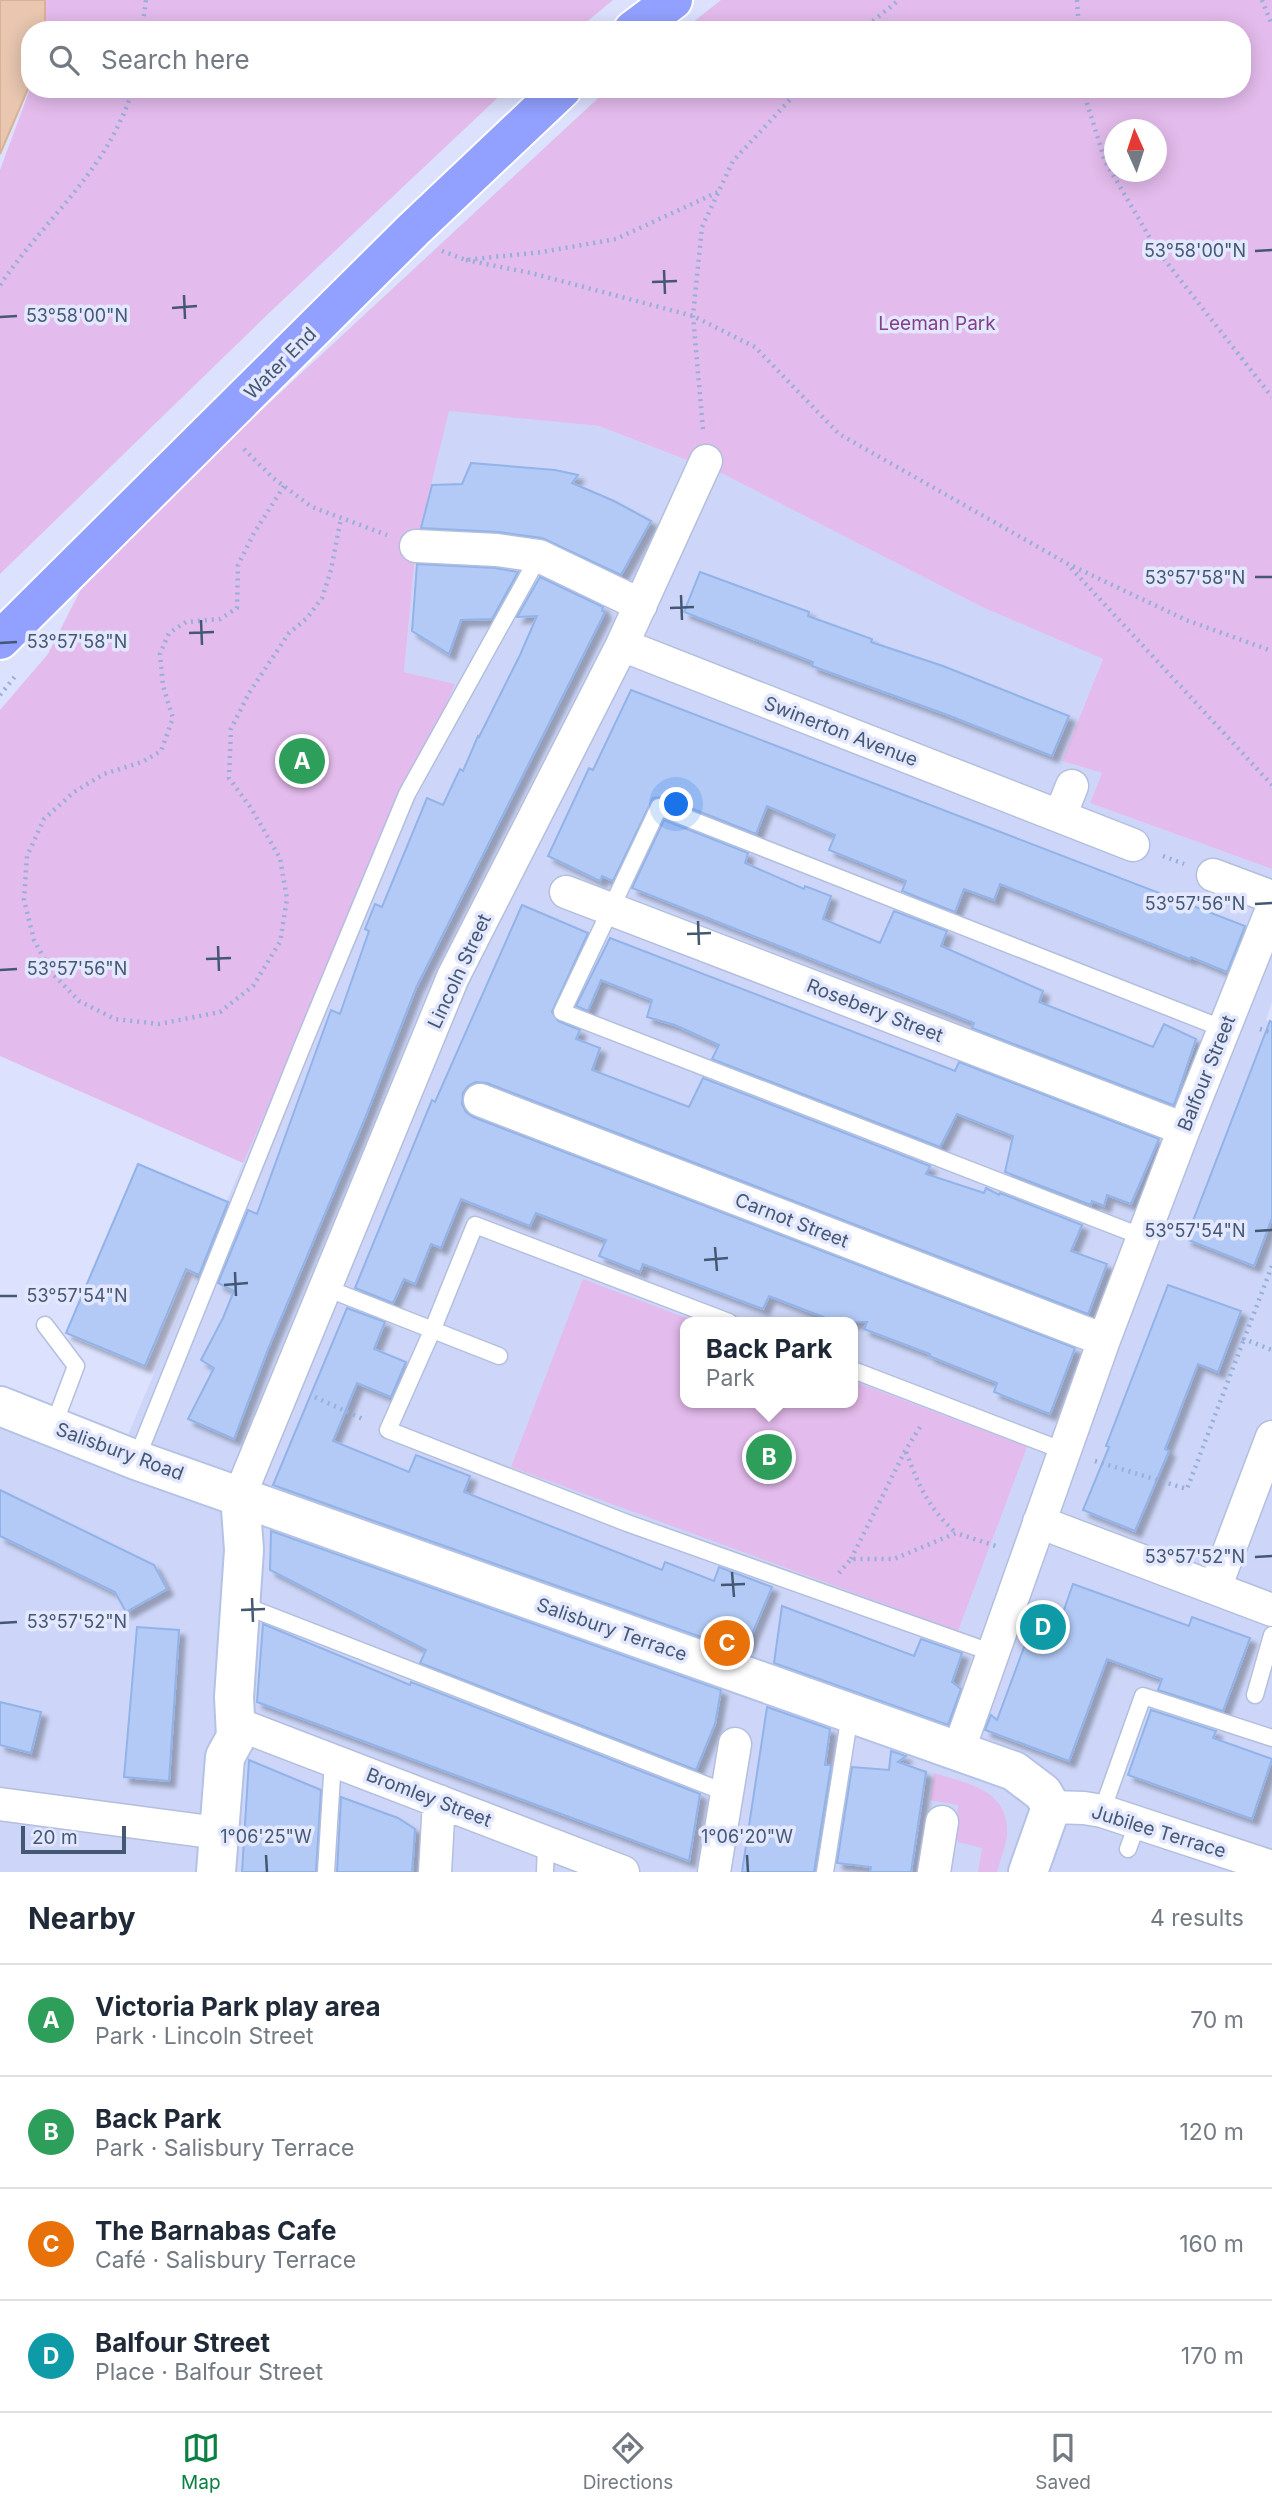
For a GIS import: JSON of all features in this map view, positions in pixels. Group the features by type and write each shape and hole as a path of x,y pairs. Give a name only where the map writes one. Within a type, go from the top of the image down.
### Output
{"main road":[{"path":"646,21 673,0"},
{"name":"Water End","path":"0,640 414,229 552,98"}],"street":[{"name":"Lincoln Street","path":"240,1495 453,977 622,645 706,461"},
{"path":"416,546 497,550 539,556 641,605"},
{"name":"Swinerton Avenue","path":"622,645 1133,845"},
{"path":"1060,816 1072,786"},
{"path":"1213,875 1272,897"},
{"name":"Rosebery Street","path":"566,892 1184,1129"},
{"name":"Balfour Street","path":"958,1752 1104,1340 1272,909"},
{"name":"Carnot Street","path":"480,1100 1104,1340"},
{"name":"Salisbury Road","path":"0,1406 136,1460 240,1495"},
{"path":"1214,1588 1272,1437"},
{"path":"216,1872 225,1757 236,1737 234,1697 244,1550 240,1495"},
{"name":"Salisbury Terrace","path":"240,1495 1014,1771 1043,1793 1051,1807"},
{"path":"1039,1522 1272,1610"},
{"name":"Bromley Street","path":"235,1723 439,1801 545,1857 623,1872"},
{"path":"714,1872 735,1744"},
{"path":"435,1872 439,1801"},
{"path":"0,1804 218,1833"},
{"path":"1028,1872 1051,1807"},
{"name":"Jubilee Terrace","path":"1051,1807 1102,1811 1133,1835 1267,1868"},
{"path":"934,1872 942,1822"}],"lane":[{"path":"136,1460 407,794 539,556"},
{"path":"1143,1237 562,1012 659,807 1224,1029"},
{"path":"716,1317 475,1225 388,1430 627,1523 993,1653"},
{"path":"326,1288 499,1356"},
{"path":"45,1325 76,1366 53,1427"},
{"path":"858,1372 1064,1451"},
{"path":"240,1604 727,1793"},
{"path":"1255,1695 1272,1634"},
{"path":"1102,1811 1143,1696 1272,1738"},
{"path":"825,1872 850,1714"},
{"path":"326,1872 333,1760"}],"path":[{"path":"143,21 146,0"},
{"path":"873,21 899,0"},
{"path":"1077,0 1078,21"},
{"path":"1262,0 1272,25"},
{"path":"0,285 88,177 115,136 130,98"},
{"path":"706,461 693,316 702,227 733,161 792,98"},
{"path":"1086,98 1105,161 1157,250 1272,397"},
{"path":"467,260 542,252 616,239 718,192"},
{"path":"414,229 435,249 467,260 531,273 693,316 755,347 839,434 1068,564 1186,620 1272,652"},
{"path":"246,451 284,486 312,507 416,546"},
{"path":"284,486 254,533 238,565 237,608 220,619 186,622 169,633 160,654 163,686 173,718 161,751 142,762 104,774 74,792 44,819 27,856 24,900 34,940 52,973 79,1001 115,1019 159,1024 219,1012 253,986 280,942 288,899 280,859 251,808 229,778 231,729 249,693 289,633 307,618 322,598 331,570 341,518"},
{"path":"1068,564 1272,785"},
{"path":"1133,845 1213,875"},
{"path":"1064,1451 1187,1489 1272,1266"},
{"path":"1244,1339 1272,1350"},
{"path":"286,1384 388,1430"},
{"path":"822,1592 851,1559 905,1451 936,1402"},
{"path":"905,1451 923,1494 937,1515 957,1533 1027,1555"},
{"path":"851,1559 894,1559 957,1533"}],"shaded area":[{"path":"0,0 45,0 45,21 21,21 21,98 24,98 0,154"},
{"path":"448,410 599,426 723,474 982,607 1103,659 1062,761 1102,773 1090,803 1272,869 1272,1002 1266,1020 1272,1023 1272,1872 0,1872 0,1393 128,1435 243,1163 454,684 404,672 416,546"}],"green space":[{"path":"45,0 613,0 588,21 45,21"},
{"name":"Leeman Park","path":"721,0 1272,0 1272,869 1090,803 1102,773 1062,761 1103,659 982,607 723,474 599,426 449,411 416,546 404,672 455,684 243,1163 0,1056 0,710 48,654 80,591 226,443 598,98 1251,98 1251,21 694,21"},
{"path":"27,98 497,98 268,314 0,574 0,170"},
{"path":"583,1279 684,1317 680,1317 680,1408 858,1408 858,1383 1027,1447 958,1631 511,1467"},
{"path":"934,1773 973,1785 994,1798 1001,1807 1006,1819 1007,1834 997,1872 978,1872 982,1848 958,1842 955,1833 958,1805 930,1800"}],"building":[{"path":"471,463 555,470 578,475 572,483 651,521 621,575 542,538 498,532 421,528 432,485 462,484"},
{"path":"417,564 495,568 518,572 492,619 461,620 449,654 412,631"},
{"path":"700,572 809,612 808,616 872,639 871,642 943,666 1069,716 1052,756 812,666 813,662 684,612"},
{"path":"540,577 603,607 602,611 605,612 416,988 363,1123 268,1349 234,1439 188,1419 214,1368 201,1360 234,1291 218,1283 248,1210 257,1214 331,1010 340,1014 369,931 365,929 375,904 382,907 427,798 443,805 460,769 463,771 537,616 517,617"},
{"path":"631,690 1245,926 1227,972 1000,884 994,900 964,889 955,912 902,891 906,881 829,850 835,835 767,806 756,834 663,797 653,798 613,881 602,876 600,881 548,856 589,768 593,770"},
{"path":"664,820 748,853 745,863 804,889 805,886 831,896 823,919 880,943 894,911 947,931 941,946 1043,991 1039,1002 1153,1047 1164,1024 1196,1039 1175,1102 1173,1105 972,1028 974,1023 632,888"},
{"path":"522,905 588,933 552,1012 558,1021 580,1030 576,1039 600,1048 592,1070 689,1107 703,1078 930,1166 926,1174 984,1193 986,1188 1082,1225 1071,1251 1107,1264 1088,1314 487,1083 476,1082 468,1086 463,1093 462,1104 466,1112 473,1117 1075,1348 1050,1414 994,1392 997,1383 864,1329 867,1322 858,1322 858,1317 823,1317 769,1296 763,1309 643,1264 640,1272 599,1256 606,1240 536,1213 530,1226 461,1199 441,1248 431,1244 415,1284 404,1279 393,1303 355,1288 432,1100 435,1102"},
{"path":"610,938 955,1071 959,1062 1159,1139 1131,1204 1107,1195 1104,1206 1092,1201 1091,1205 1005,1172 1013,1136 957,1114 940,1147 712,1059 719,1045 675,1025 647,1017 652,1000 601,980 588,1011 576,1006"},
{"path":"1270,1021 1272,1218 1254,1266 1186,1239"},
{"path":"138,1164 228,1202 199,1275 186,1269 145,1366 66,1333"},
{"path":"1168,1285 1241,1311 1218,1372 1198,1364 1165,1449 1169,1451 1135,1531 1083,1510"},
{"path":"347,1308 385,1322 374,1349 406,1362 391,1397 357,1383 333,1441 409,1472 416,1455 470,1476 464,1492 662,1570 665,1562 714,1581 719,1567 772,1587 747,1646 730,1643 729,1647 273,1485"},
{"path":"0,1490 154,1565 167,1589 126,1612 115,1592 0,1536"},
{"path":"271,1531 721,1690 715,1724 696,1770 420,1663 426,1650 270,1570"},
{"path":"1073,1584 1189,1626 1192,1617 1250,1638 1223,1711 1158,1690 1162,1679 1107,1659 1069,1761 985,1730 991,1715 997,1720 1036,1615 1059,1624"},
{"path":"782,1606 914,1656 921,1639 962,1653 952,1682 961,1689 948,1725 774,1663"},
{"path":"263,1624 410,1685 411,1682 700,1794 689,1861 257,1702"},
{"path":"137,1627 179,1630 169,1781 124,1777"},
{"path":"0,1702 41,1712 31,1753 0,1745"},
{"path":"767,1707 830,1729 825,1765 831,1765 814,1872 742,1872"},
{"path":"1151,1710 1216,1731 1213,1738 1272,1759 1252,1819 1128,1775"},
{"path":"891,1751 906,1756 898,1762 926,1772 911,1872 870,1872 871,1867 837,1863 852,1767 889,1770"},
{"path":"249,1760 321,1790 316,1872 242,1872"},
{"path":"341,1797 398,1818 415,1829 412,1872 337,1872"}],"place":[{"name":"Victoria Park play area","path":"302,761"},
{"name":"Back Park","path":"769,1457"},
{"name":"Balfour Street","path":"1043,1627"},
{"name":"The Barnabas Cafe","path":"727,1643"}]}
